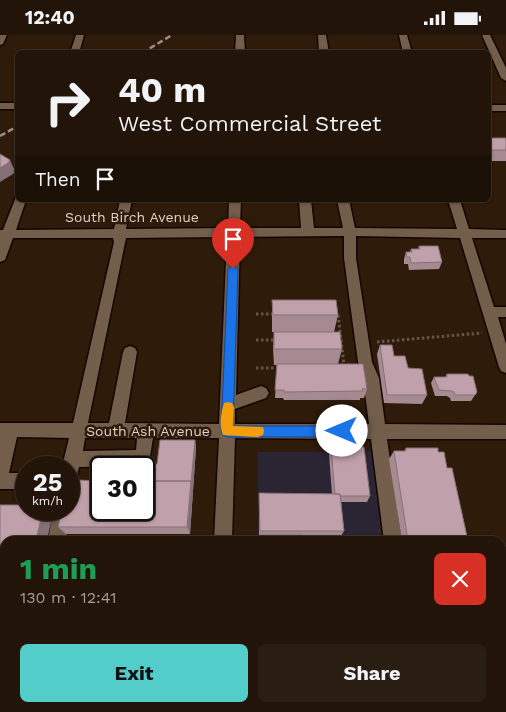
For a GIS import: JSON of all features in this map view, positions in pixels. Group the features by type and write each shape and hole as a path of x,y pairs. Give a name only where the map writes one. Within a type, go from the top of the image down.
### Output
{"street":[{"path":"0,42 4,35"},
{"path":"75,50 80,35"},
{"path":"240,35 240,50"},
{"path":"322,35 324,50"},
{"path":"403,35 407,50"},
{"path":"486,35 506,78"},
{"path":"0,106 15,106"},
{"path":"491,108 506,108"},
{"path":"0,257 4,233 19,202"},
{"path":"73,456 120,242 119,233 126,202"},
{"path":"223,536 235,202"},
{"path":"305,202 308,232"},
{"path":"343,202 350,232 350,258 365,362 370,378 391,536"},
{"path":"455,202 506,367"},
{"name":"South Birch Avenue","path":"4,233 506,233"},
{"path":"489,312 506,312"},
{"path":"116,431 130,352"},
{"path":"228,405 261,393"},
{"path":"0,474 6,430"},
{"name":"South Ash Avenue","path":"6,430 506,432"},
{"path":"80,459 143,458 146,431"},
{"path":"0,481 15,481"},
{"path":"58,536 60,521"}],"path":[{"path":"256,314 284,314"},
{"path":"329,314 338,314 345,368 335,368"},
{"path":"332,340 363,342 495,332"},
{"path":"256,340 285,340"},
{"path":"256,368 286,368"}],"shaded area":[{"path":"377,451 388,536 258,536 258,452"}],"building":[{"path":"491,138 506,138 506,150 491,150"},
{"path":"0,154 10,160 0,168"},
{"path":"419,246 438,246 442,262 411,263 410,257 407,257 406,252 412,252 411,249 420,249"},
{"path":"272,300 336,300 338,315 273,315"},
{"path":"274,332 340,332 342,349 274,349"},
{"path":"380,345 392,345 394,356 405,356 408,368 422,369 427,395 387,395"},
{"path":"277,364 363,364 367,389 362,389 363,391 284,392 284,390 275,390"},
{"path":"447,374 468,374 473,376 477,392 475,395 455,395 451,391 439,390 434,377 447,377"},
{"path":"160,440 195,440 191,483 191,481 155,481 155,464 157,464"},
{"path":"331,447 364,447 370,496 340,496 340,494 335,494"},
{"path":"406,448 438,448 438,452 444,452 447,468 452,468 467,536 407,536 394,451 406,451"},
{"path":"80,480 90,481 90,521 155,521 155,481 191,481 187,527 58,527 59,521 80,521"},
{"path":"259,493 340,494 344,531 260,531"},
{"path":"0,505 15,505 15,521 41,521 37,536 0,536"},
{"path":"303,535 303,536 260,536"}],"railway":[{"path":"147,50 172,35"},
{"path":"0,136 15,128"}],"slow traffic":[{"path":"228,407 227,431 258,431"}],"route":[{"path":"233,269 227,431 342,431"}]}
